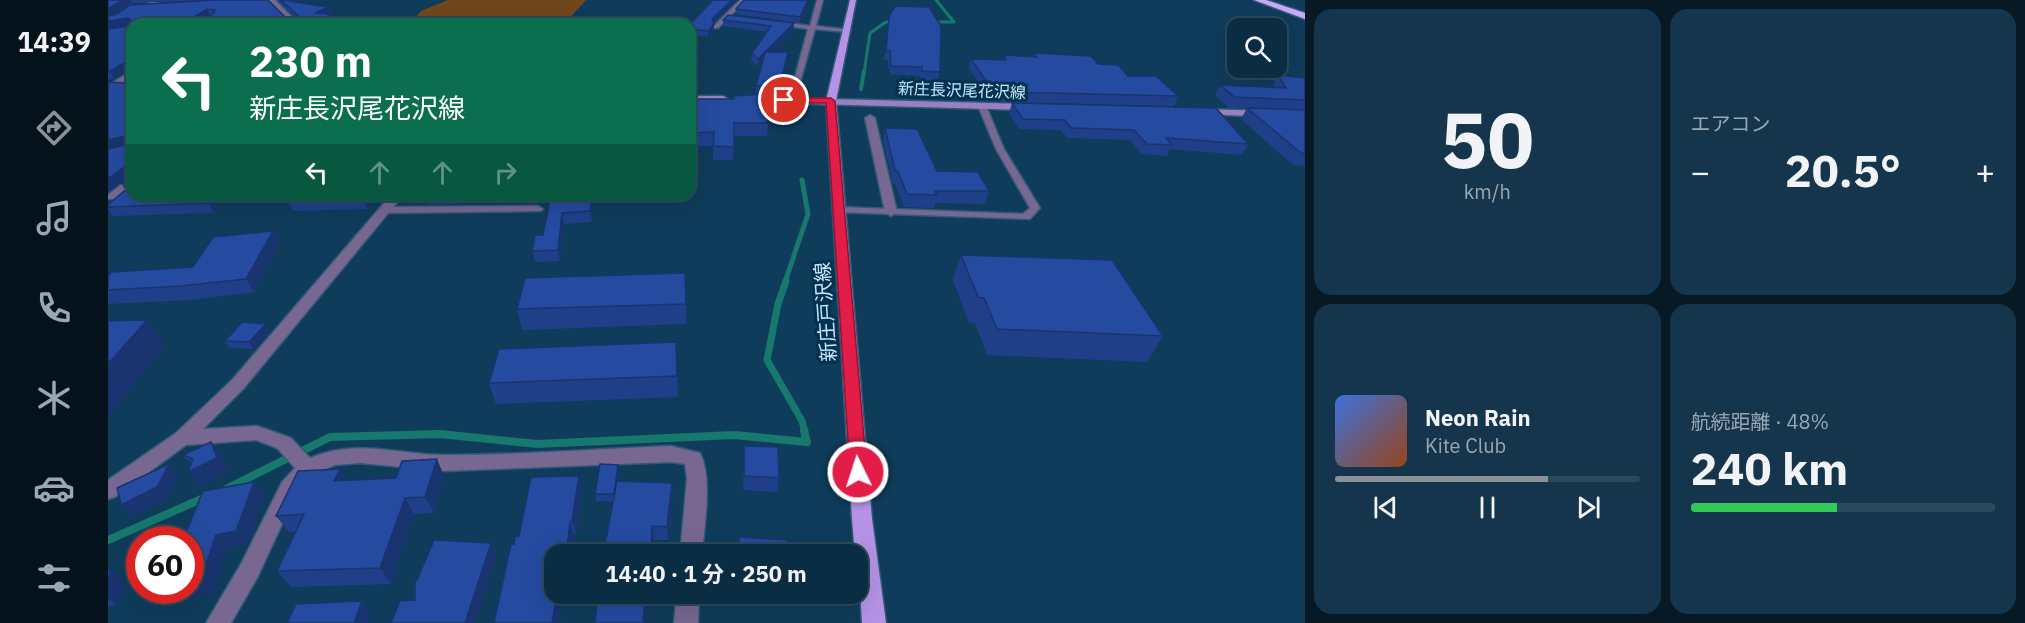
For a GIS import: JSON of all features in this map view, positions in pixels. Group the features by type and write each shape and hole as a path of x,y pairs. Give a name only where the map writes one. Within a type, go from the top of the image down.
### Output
{"highway":[{"path":"1258,0 1305,16"}],"main road":[{"name":"新庄戸沢線","path":"853,0 831,101 862,519 874,623"},
{"path":"111,84 126,85"},
{"name":"新庄長沢尾花沢線","path":"696,99 1042,107"},
{"path":"1185,112 1305,116"}],"street":[{"path":"272,1 289,18"},
{"path":"870,118 891,212"},
{"path":"108,490 182,438 238,384 392,201"},
{"path":"182,438 257,433 284,444 307,468"},
{"path":"218,623 249,571 289,488 307,468 333,457 360,455 444,463 671,454 693,458 697,478 692,544"},
{"path":"686,623 687,604"}],"lane":[{"path":"149,5 158,0"},
{"path":"716,27 743,0"},
{"path":"795,86 820,0"},
{"path":"262,2 272,1"},
{"path":"141,6 168,5"},
{"path":"728,17 738,19"},
{"path":"769,23 848,30"},
{"path":"111,84 126,76"},
{"path":"839,210 1026,217 1035,208 1000,149 982,106"},
{"path":"126,184 111,197 126,196"},
{"path":"384,210 538,210"}],"shaded area":[{"path":"448,0 586,0 570,18 415,18 421,11"}],"building":[{"path":"108,0 123,0 108,8"},
{"path":"217,0 268,0 286,18 206,18 215,10 207,9 195,18 126,18 108,21 108,16 117,14 130,5"},
{"path":"281,0 329,7 315,13 333,14 324,18 298,18"},
{"path":"713,0 732,0 712,19 714,24 708,31 696,30 696,18"},
{"path":"744,0 808,0 800,17 736,9"},
{"path":"895,6 929,7 941,26 940,72 922,71 922,67 891,66 890,51 886,51 889,17"},
{"path":"728,15 794,23 758,59 752,53 771,26 723,20"},
{"path":"126,27 126,62 108,72 108,29"},
{"path":"765,52 788,52 781,82 765,81 766,86 756,86"},
{"path":"1034,53 1091,56 1098,64 1118,65 1128,76 1156,76 1178,96 1005,92 1001,85 989,85 971,59 1006,60 1005,55 1037,57"},
{"path":"696,67 698,67 697,82"},
{"path":"1287,76 1305,78 1305,100 1235,97 1220,85 1286,88 1280,78 1287,78"},
{"path":"108,82 126,83 126,136 108,140"},
{"path":"766,94 768,123 734,123 734,147 713,146 714,132 696,133 696,99 734,99 733,96"},
{"path":"1012,103 1216,108 1248,144 1166,138 1172,145 1147,144 1134,130 1071,128 1065,120 1023,119"},
{"path":"1247,108 1305,110 1305,154 1301,153"},
{"path":"885,128 917,129 937,171 978,172 989,191 935,191 937,195 907,194 898,171 895,171"},
{"path":"126,145 126,166 108,179 108,149"},
{"path":"124,191 126,191 126,201 210,201 208,203 108,207"},
{"path":"550,201 591,201 590,211 562,213 558,250 532,251 535,235 543,235"},
{"path":"273,231 246,279 181,286 108,290 108,276 112,272 193,267 213,237"},
{"path":"961,255 1112,260 1163,336 997,329 984,298 978,297"},
{"path":"685,273 686,304 517,309 525,278"},
{"path":"147,320 108,364 108,321"},
{"path":"242,322 266,324 249,342 225,341"},
{"path":"676,342 677,376 489,383 499,349"},
{"path":"211,442 217,458 188,472 193,459 183,455"},
{"path":"744,446 778,447 779,478 744,476"},
{"path":"437,459 425,497 405,498 380,568 277,571 304,514 276,516 298,471 340,469 334,481 396,478 402,461"},
{"path":"169,464 157,487 121,505 117,488"},
{"path":"600,464 618,465 614,494 595,494"},
{"path":"579,476 567,544 544,544 544,604 555,604 552,623 494,623 511,544 514,544 515,536 519,536 531,477"},
{"path":"617,481 672,483 667,527 652,526 651,544 605,544"},
{"path":"254,482 236,531 216,535 204,570 204,526 189,526 203,491"},
{"path":"739,537 788,540 788,544 739,544"},
{"path":"434,540 491,543 465,623 391,623 400,601 415,600 415,580 417,580"},
{"path":"362,601 354,623 287,623 296,604"},
{"path":"597,604 644,604 643,623 595,623"}],"waterway":[{"path":"933,22 954,22 936,0"},
{"path":"864,73 870,33 886,22 895,22"},
{"path":"861,89 864,71"},
{"path":"785,282 808,214 802,180"},
{"path":"786,281 778,304 767,360 802,421 805,432"},
{"path":"226,489 330,437 440,434 537,444 734,435 807,442 804,431"},
{"path":"108,540 206,497"}],"route":[{"path":"784,100 831,101 858,472"}]}
